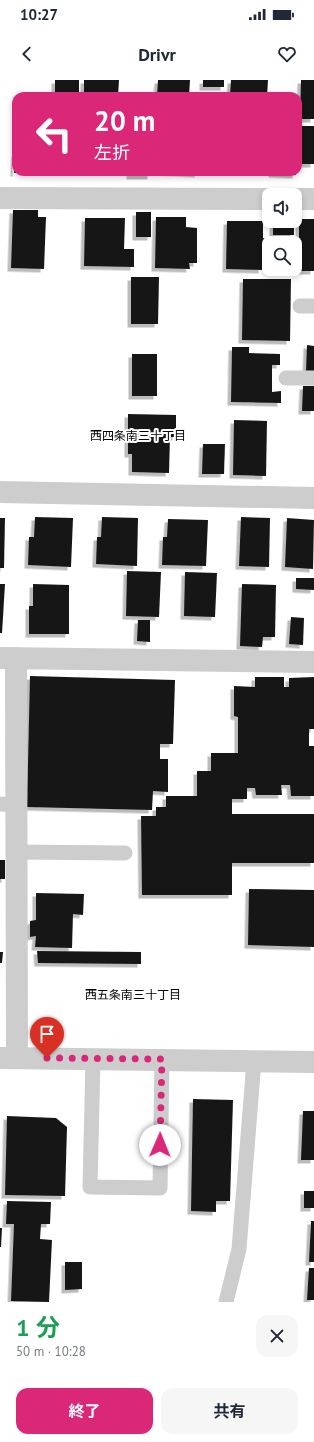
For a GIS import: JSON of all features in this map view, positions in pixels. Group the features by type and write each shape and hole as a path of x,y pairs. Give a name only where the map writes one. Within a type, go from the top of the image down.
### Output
{"street":[{"path":"0,198 262,199"},
{"path":"302,199 314,199"},
{"path":"0,492 314,498"},
{"path":"314,662 8,658 8,804 16,852 8,1058 314,1062"}],"lane":[{"path":"286,378 314,378"},
{"path":"16,852 125,853"},
{"path":"92,1059 90,1187 160,1188 162,1059"},
{"path":"226,1302 239,1249 254,1061"}],"building":[{"path":"55,80 79,80 79,92 55,92"},
{"path":"84,80 119,80 118,92 84,92"},
{"path":"158,80 190,80 189,92 157,92"},
{"path":"203,80 224,80 224,87 203,87"},
{"path":"231,80 268,80 267,92 230,92"},
{"path":"301,80 314,80 314,119 302,119 302,92 301,92"},
{"path":"302,126 314,126 314,164 302,164"},
{"path":"13,210 38,210 38,217 46,217 44,269 11,268"},
{"path":"136,212 151,212 151,237 136,237"},
{"path":"156,217 186,217 186,227 197,228 197,263 189,263 190,269 155,268"},
{"path":"85,218 125,218 124,249 134,249 134,267 84,266"},
{"path":"302,219 314,219 314,271 302,271 302,236 299,236 299,228 302,228"},
{"path":"227,221 262,221 262,270 226,269"},
{"path":"273,228 294,228 294,235 273,235"},
{"path":"131,277 159,277 158,324 131,324"},
{"path":"243,279 291,279 290,341 242,340"},
{"path":"307,345 314,346 314,371 306,371"},
{"path":"232,347 249,347 249,353 280,354 280,365 272,365 272,392 281,391 281,403 231,402"},
{"path":"132,354 157,354 157,396 132,396"},
{"path":"303,386 314,386 314,411 302,411"},
{"path":"128,414 176,415 176,437 170,437 169,473 132,472 132,454 128,454"},
{"path":"234,420 267,421 266,476 233,475"},
{"path":"203,444 225,444 224,474 202,474"},
{"path":"35,517 73,518 71,567 28,565 29,537 34,537"},
{"path":"102,517 138,518 137,566 96,564 97,537 101,537"},
{"path":"241,517 270,518 269,567 239,566"},
{"path":"0,518 5,518 4,568 0,568"},
{"path":"287,518 314,520 313,569 285,567"},
{"path":"168,519 208,520 206,566 162,565 163,537 167,537"},
{"path":"127,571 161,572 159,617 126,616"},
{"path":"185,572 217,573 215,617 184,616"},
{"path":"296,578 314,578 314,590 296,589"},
{"path":"0,584 5,584 2,633 0,633"},
{"path":"33,584 69,585 69,634 29,634 29,606 33,606"},
{"path":"242,584 276,585 275,637 263,637 262,647 240,646"},
{"path":"291,617 304,618 303,645 289,644"},
{"path":"138,620 150,620 150,642 137,641"},
{"path":"30,676 175,680 173,744 160,744 160,759 168,759 168,792 153,791 152,810 27,807"},
{"path":"255,677 284,677 284,687 289,687 289,678 314,677 314,729 309,729 309,746 314,746 314,796 291,796 290,785 281,785 282,795 256,795 255,788 247,788 247,799 232,799 232,814 314,814 314,863 232,863 232,895 142,895 141,816 156,816 156,807 166,807 166,796 197,796 197,771 211,771 211,753 238,753 238,717 234,716 234,686 255,687"},
{"path":"0,860 5,860 5,879 0,879"},
{"path":"249,889 314,890 314,947 248,945"},
{"path":"36,893 84,894 83,915 73,914 72,948 35,947 36,936 30,937 30,921 36,920"},
{"path":"37,951 141,952 141,964 38,963"},
{"path":"0,952 3,952 2,963 0,963"},
{"path":"193,1099 233,1100 230,1201 216,1201 216,1212 191,1211"},
{"path":"303,1111 314,1111 314,1160 301,1160"},
{"path":"7,1116 56,1118 67,1127 65,1196 5,1195"},
{"path":"304,1191 314,1191 314,1208 304,1208"},
{"path":"7,1201 51,1202 50,1224 41,1224 40,1239 52,1240 49,1302 11,1301 14,1224 6,1224"},
{"path":"311,1221 314,1221 314,1262 309,1262"},
{"path":"0,1228 2,1228 1,1247 0,1247"},
{"path":"65,1262 82,1262 82,1289 65,1290"},
{"path":"309,1268 314,1268 314,1300 307,1300"}],"district":[{"name":"西四条南三十丁目","path":"138,436"},
{"name":"西五条南三十丁目","path":"133,995"}],"route":[{"path":"47,1058 162,1059 160,1145"}]}
